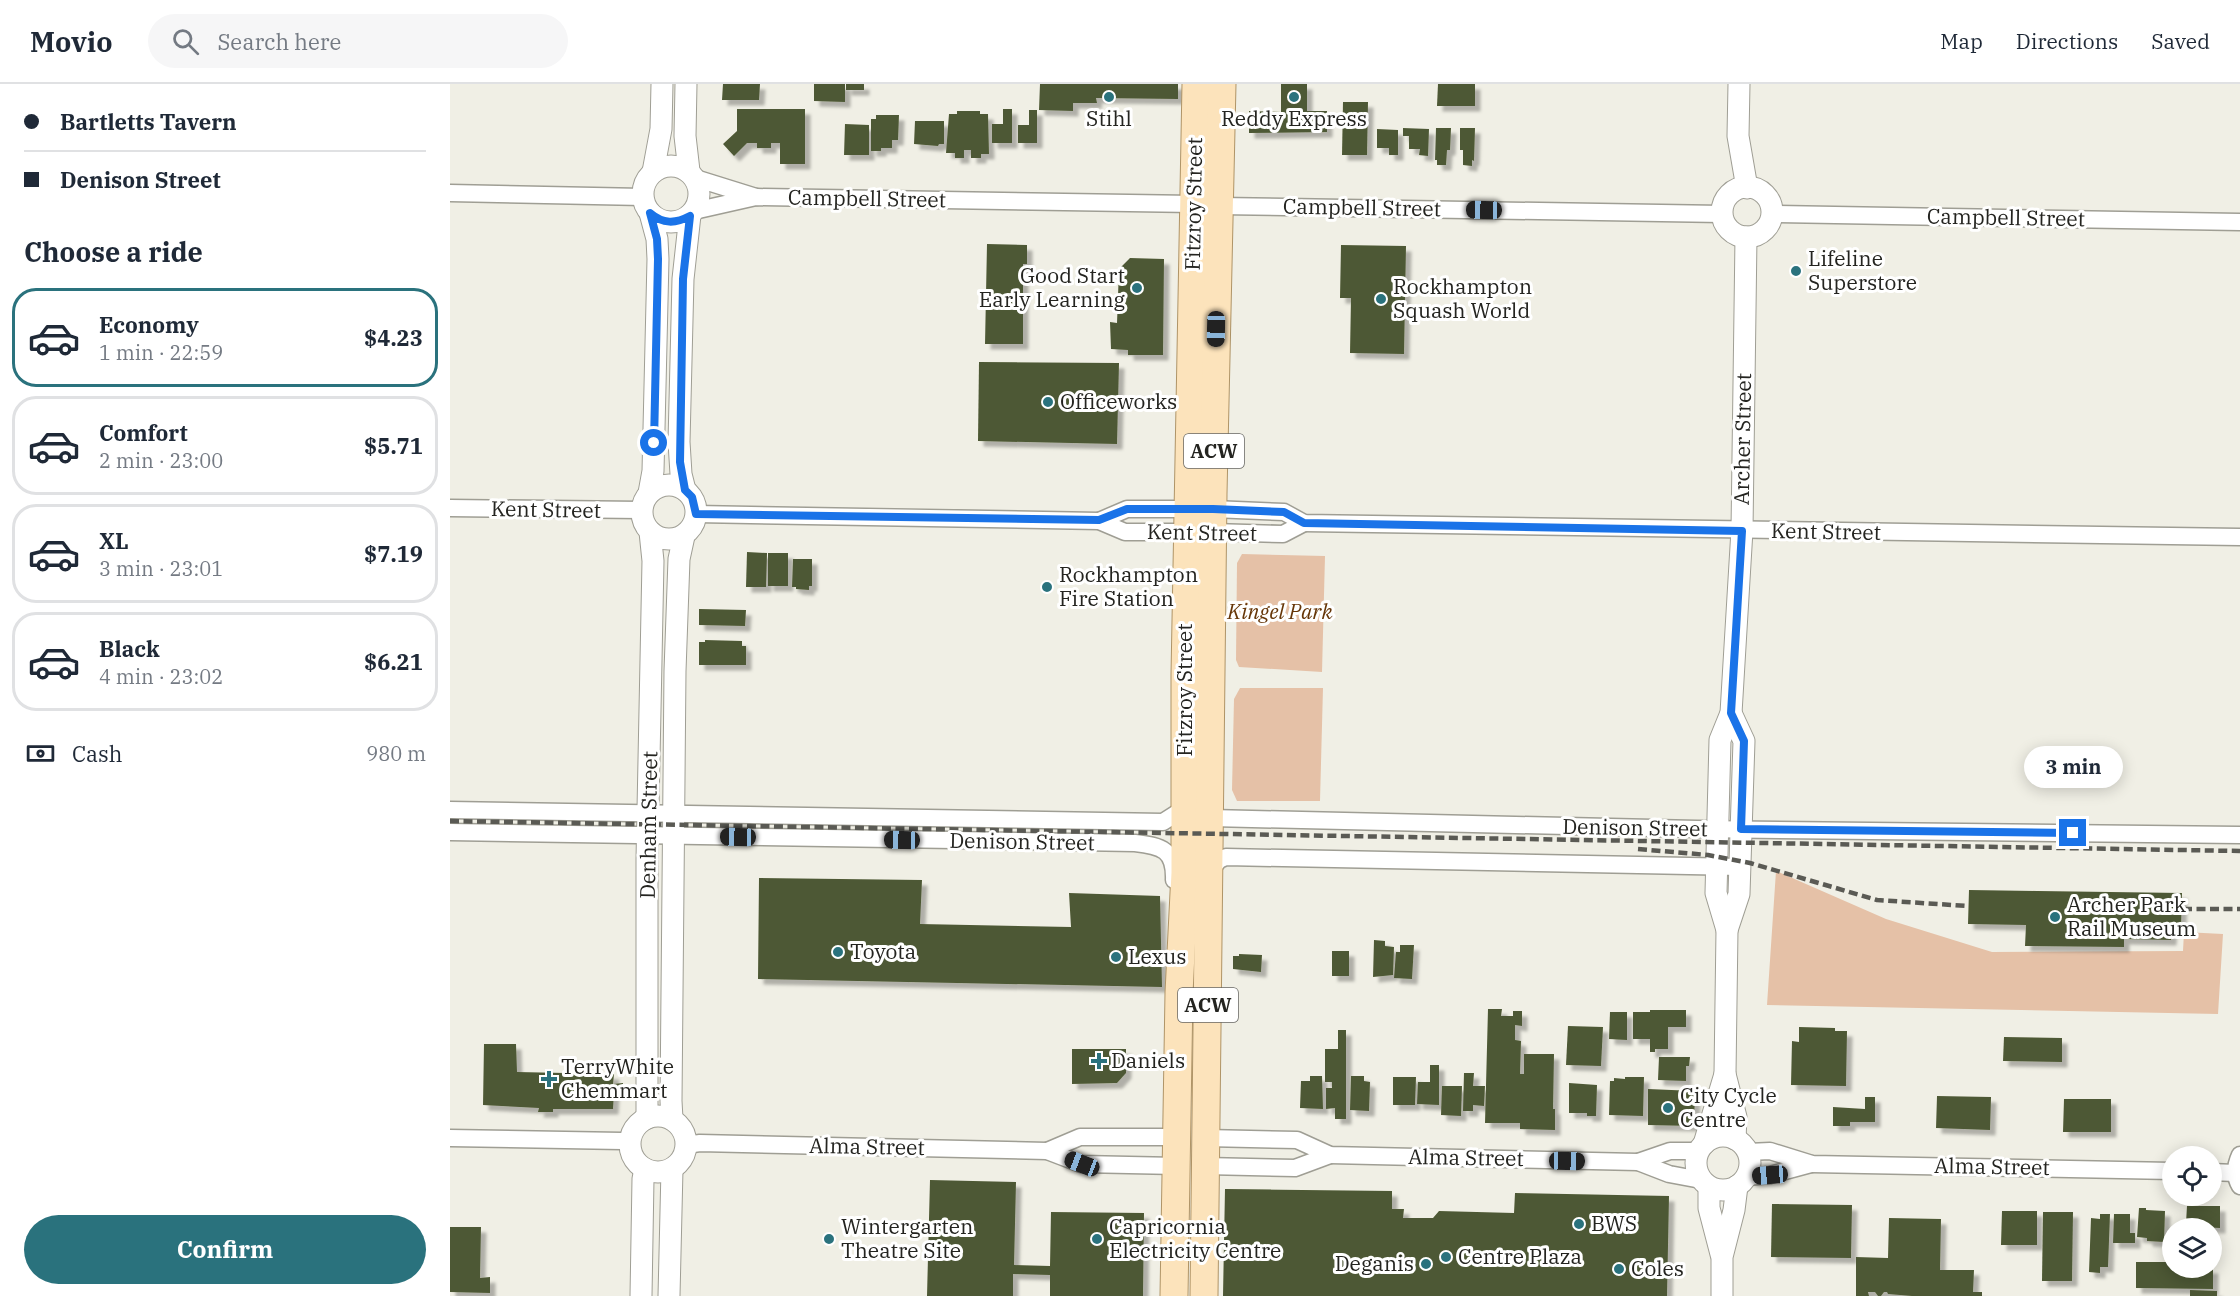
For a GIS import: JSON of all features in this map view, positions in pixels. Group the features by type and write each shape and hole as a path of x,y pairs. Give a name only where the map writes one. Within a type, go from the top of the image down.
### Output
{"main road":[{"name":"Fitzroy Street","path":"1196,84 1207,205"},
{"name":"Fitzroy Street","path":"1174,1296 1179,993 1185,808 1200,520 1207,205 1222,84"},
{"name":"Fitzroy Street","path":"1200,520 1211,818 1204,1296"},
{"name":"Alma Street","path":"1177,1137 1206,1138"},
{"name":"Alma Street","path":"1177,1166 1205,1166"}],"street":[{"path":"653,172 661,129 662,84"},
{"path":"685,490 681,474 680,442 683,279 692,213 700,194 692,175 685,136 686,84"},
{"path":"1739,84 1738,136 1747,188"},
{"path":"645,501 663,485 678,486 692,497 696,514 694,522 684,536 666,540 650,532 643,522 645,501 653,471 658,259 657,239 646,205 647,179 653,172 671,165 692,175"},
{"name":"Campbell Street","path":"692,175 756,197"},
{"path":"1747,188 1762,193 1771,206 1769,223 1755,236 1737,235 1729,230 1722,214 1726,198 1739,189 1747,188"},
{"path":"450,193 646,205 657,219 673,222 692,213"},
{"name":"Campbell Street","path":"692,213 756,197 1722,214"},
{"name":"Campbell Street","path":"1771,214 2240,222"},
{"name":"Archer Street","path":"1742,1145 1725,1074 1727,930 1716,893 1716,866 1720,740 1731,713 1742,531 1746,237"},
{"name":"Kent Street","path":"450,508 645,501"},
{"name":"Kent Street","path":"696,514 1099,520 1127,509 1200,520"},
{"name":"Kent Street","path":"1099,520 1125,532 1200,520 1284,512 1304,523 2240,537"},
{"name":"Denham Street","path":"647,1118 645,1100 653,572 650,532"},
{"name":"Denham Street","path":"672,1119 674,814 679,559 684,536"},
{"name":"Archer Street","path":"1727,930 1739,894 1744,741 1731,713"},
{"name":"Denison Street","path":"450,810 1163,822 1185,808"},
{"name":"Denison Street","path":"1211,818 1717,829 2240,836"},
{"name":"Denison Street","path":"450,832 1148,844 1165,850 1174,865 1174,885 1182,952"},
{"name":"Denison Street","path":"1210,871 1226,857 1740,867"},
{"name":"Archer Street","path":"1701,1147 1725,1074"},
{"path":"655,1116 672,1119 683,1130 686,1145 682,1159 663,1172 645,1169 634,1158 630,1143 635,1128 647,1118 655,1116"},
{"path":"1722,1257 1705,1183 1696,1166 1701,1147 1716,1137 1722,1136 1742,1145 1750,1160 1742,1181 1722,1257 1722,1296"},
{"name":"Alma Street","path":"1047,1151 1080,1137 1177,1137"},
{"path":"450,1138 630,1143"},
{"name":"Alma Street","path":"1206,1138 1297,1140 1329,1155"},
{"name":"Alma Street","path":"686,1145 700,1143 1047,1151 1082,1164 1177,1166"},
{"name":"Alma Street","path":"1742,1145 1812,1164"},
{"name":"Alma Street","path":"1638,1162 1670,1151 1701,1147"},
{"name":"Alma Street","path":"1205,1166 1295,1168 1329,1155 1638,1162 1669,1174 1705,1183"},
{"path":"2222,1175 2238,1179 2240,1155"},
{"name":"Alma Street","path":"1742,1181 1812,1164 2162,1171"},
{"path":"669,1296 672,1168"},
{"path":"641,1296 645,1169"},
{"path":"1705,1183 1723,1190 1742,1181"}],"green space":[{"name":"Kingel Park","path":"1242,554 1325,556 1322,672 1239,667 1236,660 1237,563"},
{"path":"1240,688 1323,688 1320,801 1237,801 1232,790 1234,699"},
{"path":"1776,871 1886,919 1992,952 2183,951 2184,932 2223,934 2218,1014 1767,1005"}],"building":[{"path":"723,84 760,84 759,100 722,100"},
{"path":"814,84 845,84 845,102 814,101"},
{"path":"846,84 864,84 864,90 846,90"},
{"name":"Stihl","path":"1040,84 1178,84 1178,99 1096,98 1097,103 1073,103 1073,111 1039,110"},
{"name":"Reddy Express","path":"1281,84 1307,84 1307,111 1327,111 1327,132 1249,133 1249,111 1281,112"},
{"path":"1438,84 1475,84 1475,106 1437,106"},
{"path":"1343,102 1368,102 1367,155 1342,155"},
{"path":"737,109 805,109 805,164 780,164 780,143 771,143 771,148 757,148 757,143 747,143 734,156 723,144 737,131"},
{"path":"1003,109 1012,109 1012,143 992,143 992,124 1003,124"},
{"path":"1029,110 1037,110 1037,143 1018,143 1018,125 1029,125"},
{"path":"957,111 980,111 980,114 988,114 989,154 981,154 981,158 971,158 971,150 964,150 964,158 955,158 955,153 946,153 949,114 957,114"},
{"path":"876,115 899,115 898,140 892,140 892,148 871,151 871,119 876,119"},
{"path":"915,121 944,121 944,144 938,146 914,144"},
{"path":"845,124 869,125 869,155 844,155"},
{"path":"1403,128 1429,129 1428,156 1419,155 1420,149 1409,149 1409,136 1403,136"},
{"path":"1436,128 1451,128 1450,150 1447,150 1446,165 1437,165 1437,160 1435,160"},
{"path":"1460,128 1475,128 1472,166 1463,165"},
{"path":"1377,129 1398,130 1398,155 1389,155 1389,148 1377,148"},
{"path":"987,244 1027,245 1027,264 1023,264 1023,344 985,344"},
{"path":"1341,245 1406,246 1404,354 1350,353 1351,298 1340,298"},
{"name":"Good Start Early Learning","path":"1130,258 1164,259 1163,355 1128,355 1128,350 1111,349 1110,322 1117,323 1119,269"},
{"name":"Officeworks","path":"979,362 1119,363 1117,444 978,441"},
{"path":"747,552 767,553 766,587 746,587"},
{"path":"768,553 788,553 788,586 768,586"},
{"path":"793,559 812,559 812,586 809,586 809,590 792,587"},
{"path":"699,609 746,610 745,626 699,625"},
{"path":"705,640 742,641 742,646 746,646 746,665 699,665 699,642 705,642"},
{"path":"759,878 922,880 920,924 1071,927 1069,893 1160,896 1162,987 758,979"},
{"path":"1969,890 2182,893 2181,927 2172,927 2171,940 2124,939 2124,947 2025,946 2026,925 1968,924"},
{"path":"1374,940 1385,941 1385,946 1394,947 1393,975 1373,977"},
{"path":"1400,945 1414,945 1412,979 1394,978 1396,952 1400,952"},
{"path":"1332,951 1349,951 1349,976 1332,976"},
{"path":"1239,954 1262,955 1261,972 1233,969 1233,956 1239,956"},
{"path":"1488,1009 1502,1009 1501,1016 1513,1016 1513,1011 1522,1011 1522,1026 1515,1025 1515,1040 1521,1041 1520,1074 1524,1074 1524,1054 1554,1054 1555,1130 1520,1129 1520,1123 1485,1123"},
{"path":"1650,1010 1686,1010 1686,1027 1668,1027 1668,1049 1655,1049 1655,1052 1650,1052 1650,1039 1633,1039 1633,1012 1650,1012"},
{"path":"1610,1012 1627,1012 1627,1040 1609,1039"},
{"path":"1568,1026 1603,1027 1601,1066 1566,1065"},
{"path":"1799,1027 1835,1028 1835,1031 1847,1031 1846,1086 1791,1085 1792,1041 1799,1042"},
{"path":"1338,1030 1346,1030 1346,1119 1335,1119 1335,1108 1326,1109 1326,1088 1332,1088 1332,1082 1325,1082 1325,1049 1338,1049"},
{"path":"2004,1037 2062,1038 2062,1062 2003,1061"},
{"name":"TerryWhite Chemmart","path":"484,1044 516,1044 517,1072 614,1074 613,1084 623,1083 623,1092 614,1092 613,1109 553,1109 553,1112 538,1112 539,1108 483,1105"},
{"name":"Daniels","path":"1072,1049 1126,1049 1126,1073 1117,1083 1072,1084"},
{"path":"1659,1057 1690,1057 1689,1066 1686,1066 1686,1081 1658,1080"},
{"path":"1430,1065 1439,1065 1439,1105 1417,1104 1418,1082 1430,1082"},
{"path":"1464,1073 1474,1073 1473,1086 1485,1086 1484,1106 1473,1105 1473,1111 1463,1111"},
{"path":"1310,1076 1322,1076 1323,1109 1300,1108 1301,1081 1310,1081"},
{"path":"1351,1076 1364,1076 1364,1081 1370,1082 1369,1111 1350,1110"},
{"path":"1393,1077 1416,1077 1415,1105 1393,1105"},
{"path":"1625,1077 1644,1077 1643,1116 1609,1115 1610,1081 1614,1081 1614,1078 1625,1079"},
{"path":"1569,1083 1597,1085 1596,1116 1587,1116 1587,1113 1569,1113"},
{"path":"1442,1086 1462,1086 1461,1116 1441,1115"},
{"path":"1648,1089 1695,1091 1694,1126 1648,1125"},
{"path":"1937,1096 1991,1097 1990,1130 1936,1128"},
{"path":"1865,1097 1875,1097 1875,1122 1850,1122 1850,1126 1833,1126 1833,1107 1865,1109"},
{"path":"2064,1099 2111,1099 2111,1132 2063,1132"},
{"path":"930,1180 1016,1182 1014,1265 1050,1266 1051,1212 1144,1213 1143,1296 1050,1296 1050,1275 1013,1274 1013,1296 927,1296"},
{"name":"Centre Plaza","path":"1225,1189 1392,1191 1392,1209 1404,1209 1403,1218 1433,1218 1439,1211 1514,1213 1515,1193 1669,1196 1667,1296 1223,1296"},
{"path":"1772,1204 1852,1205 1851,1258 1771,1257"},
{"path":"2187,1206 2220,1206 2220,1218 2186,1218"},
{"path":"2139,1208 2165,1211 2165,1218 2162,1218 2162,1242 2147,1241 2147,1238 2137,1237"},
{"path":"2002,1211 2037,1211 2037,1245 2001,1245"},
{"path":"2043,1212 2073,1212 2072,1281 2042,1281"},
{"path":"2100,1214 2110,1214 2108,1267 2100,1267 2100,1273 2089,1272 2091,1218 2100,1219"},
{"path":"2114,1214 2130,1214 2130,1233 2135,1233 2135,1243 2113,1243"},
{"path":"1889,1218 1941,1219 1940,1270 1974,1270 1973,1292 1982,1292 1982,1296 1912,1296 1884,1292 1878,1296 1875,1292 1868,1292 1869,1296 1856,1296 1856,1257 1888,1258"},
{"path":"450,1227 481,1227 480,1278 490,1277 490,1293 450,1292"},
{"path":"2136,1262 2162,1262 2162,1278 2213,1278 2213,1289 2136,1288"},
{"path":"2190,1290 2217,1291 2217,1296 2190,1296"}],"railway":[{"path":"450,821 2240,851"},
{"path":"1638,849 1708,855 1750,863 1877,900 1967,906"},
{"path":"2183,909 2240,909"}],"place":[{"name":"Stihl","path":"1109,97"},
{"name":"Reddy Express","path":"1294,97"},
{"name":"Lifeline Superstore","path":"1796,271"},
{"name":"Good Start Early Learning","path":"1137,288"},
{"name":"Rockhampton Squash World","path":"1381,299"},
{"name":"Officeworks","path":"1048,402"},
{"name":"Rockhampton Fire Station","path":"1047,587"},
{"name":"Archer Park Rail Museum","path":"2055,917"},
{"name":"Toyota","path":"838,952"},
{"name":"Lexus","path":"1116,957"},
{"name":"Daniels","path":"1099,1061"},
{"name":"TerryWhite Chemmart","path":"549,1079"},
{"name":"City Cycle Centre","path":"1668,1108"},
{"name":"BWS","path":"1579,1224"},
{"name":"Wintergarten Theatre Site","path":"829,1239"},
{"name":"Capricornia Electricity Centre","path":"1097,1239"},
{"name":"Centre Plaza","path":"1446,1257"},
{"name":"Deganis","path":"1426,1264"},
{"name":"Coles","path":"1619,1269"}],"route":[{"path":"654,443 658,259 657,239 650,213 665,222 682,220 690,216 683,279 680,462 685,490 692,497 696,514 1099,520 1127,509 1213,509 1284,512 1304,523 1742,531 1731,713 1744,741 1741,829 2073,833"}]}
